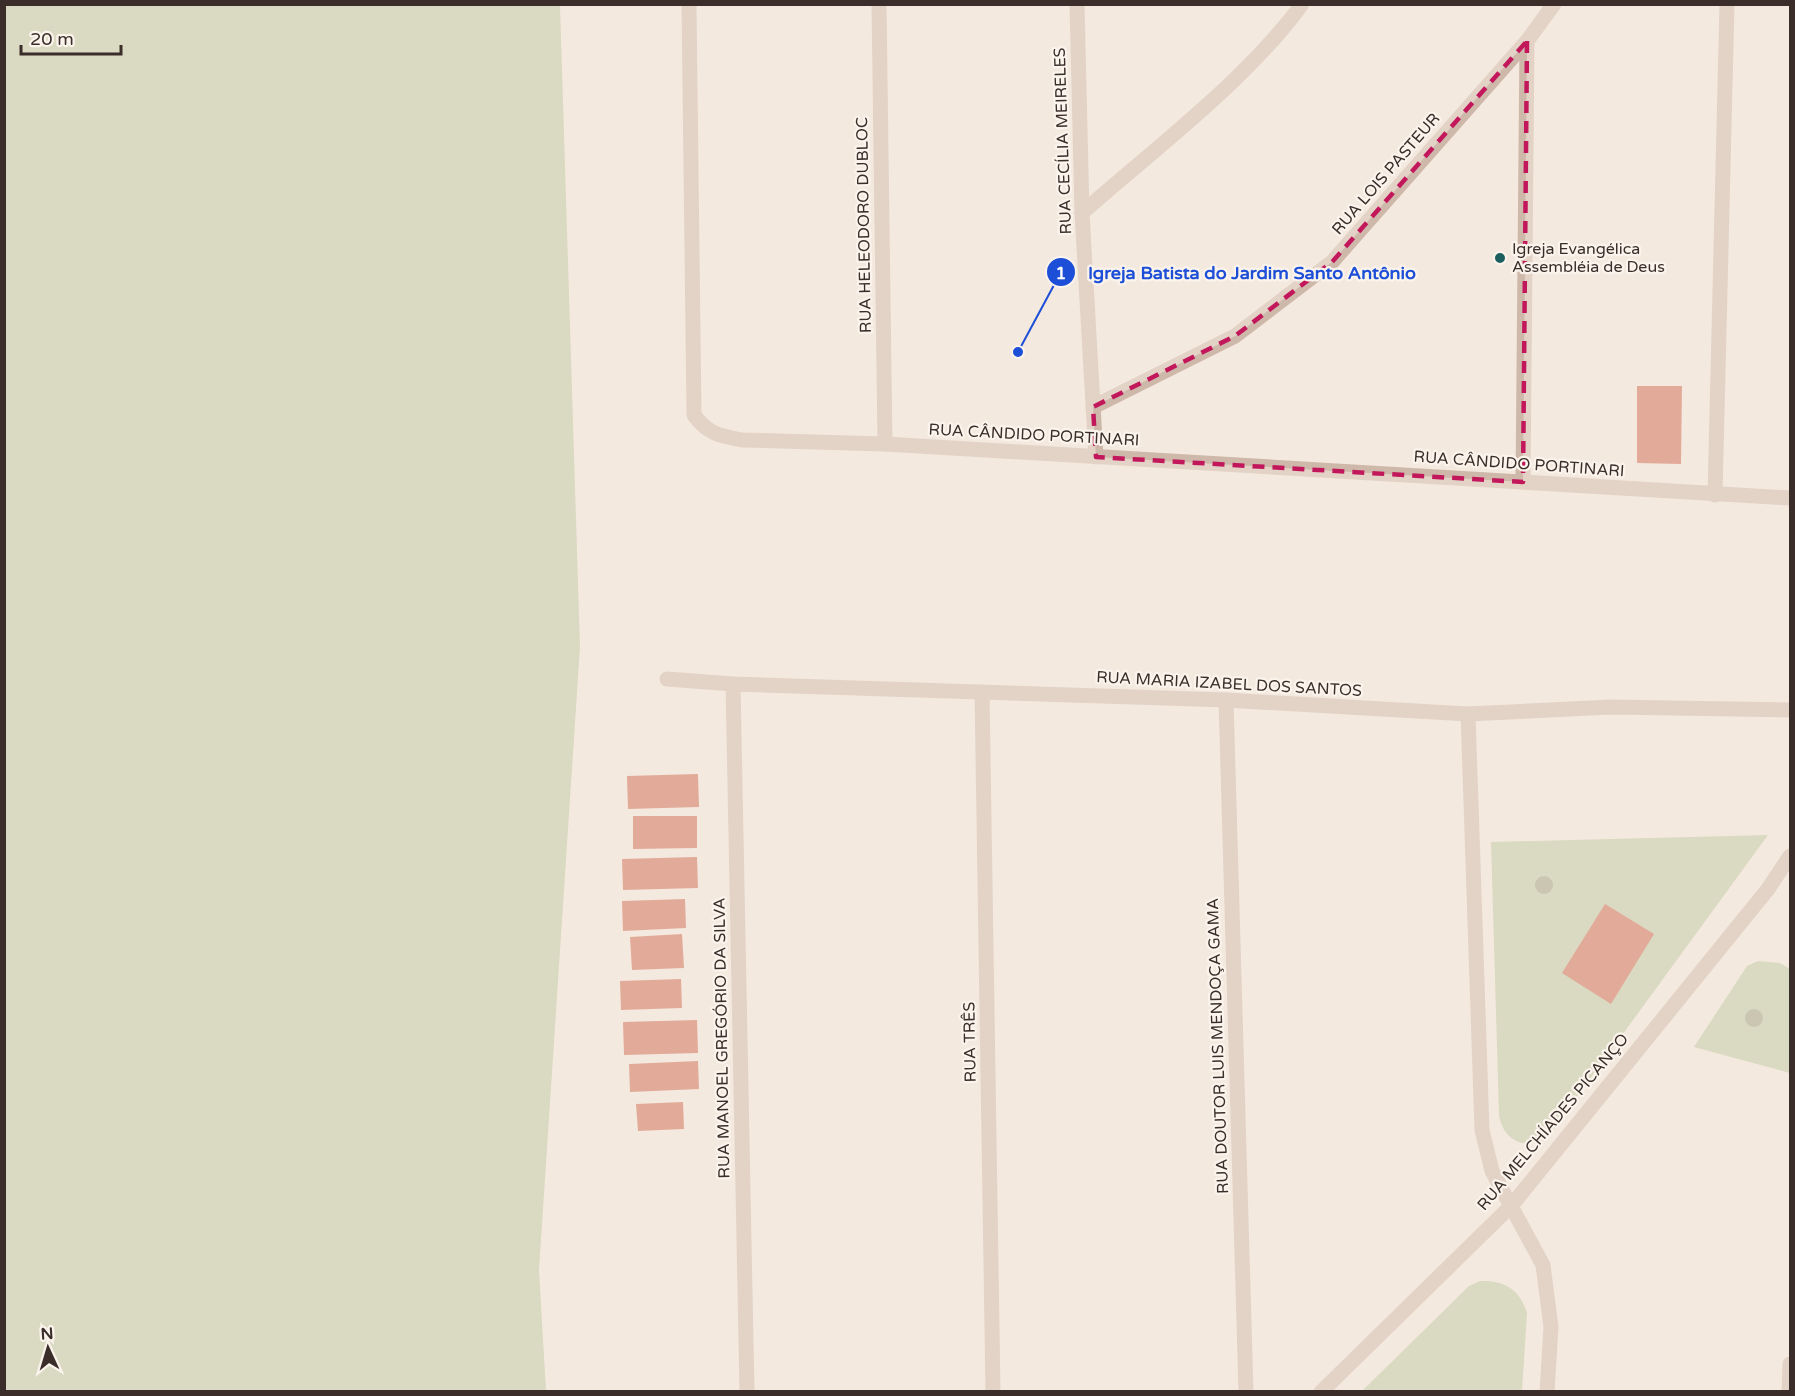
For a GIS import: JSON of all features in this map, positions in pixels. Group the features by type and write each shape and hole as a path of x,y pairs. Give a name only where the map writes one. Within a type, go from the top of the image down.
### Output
{"street":[{"name":"RUA CÂNDIDO PORTINARI","path":"689,4 694,415 705,430 719,436 742,440 885,444 1791,498"},
{"name":"RUA HELEODORO DUBLOC","path":"879,4 885,444"},
{"name":"RUA CECÍLIA MEIRELES","path":"1077,4 1082,213 1096,457"},
{"path":"1082,213 1209,102 1273,41 1302,4"},
{"name":"RUA LOIS PASTEUR","path":"1093,407 1235,336 1332,262 1527,41 1554,4"},
{"path":"1715,495 1727,4"},
{"path":"1523,482 1527,41"},
{"name":"RUA MARIA IZABEL DOS SANTOS","path":"667,679 733,684 1226,700 1468,714 1611,707 1791,710"},
{"name":"RUA MANOEL GREGÓRIO DA SILVA","path":"733,684 747,1392"},
{"name":"RUA TRÊS","path":"982,692 993,1392"},
{"name":"RUA DOUTOR LUIS MENDOÇA GAMA","path":"1226,700 1246,1392"},
{"path":"1468,714 1482,1130 1492,1171 1543,1265 1551,1327 1547,1392"},
{"name":"RUA MELCHÍADES PICANÇO","path":"1321,1392 1512,1205 1768,889 1791,856"},
{"path":"1789,1392 1791,1364"}],"highlighted area":[{"path":"1527,41 1523,482 1096,457 1093,407 1235,336 1332,262"}],"green space":[{"path":"5,4 560,5 580,647 539,1270 546,1391 5,1391"},
{"path":"1768,835 1547,1138 1538,1142 1523,1143 1510,1137 1501,1124 1499,1115 1491,842"},
{"path":"1758,961 1780,963 1790,969 1790,1073 1694,1047 1747,966"},
{"path":"1480,1281 1497,1282 1510,1288 1524,1305 1527,1313 1522,1391 1362,1391 1469,1286"}],"building":[{"path":"1637,386 1682,386 1681,464 1637,463"},
{"path":"698,774 699,807 628,809 627,776"},
{"path":"633,816 697,816 697,848 633,849"},
{"path":"697,857 698,888 623,890 622,859"},
{"path":"685,899 686,928 623,931 622,901"},
{"path":"1605,904 1654,934 1611,1004 1562,973"},
{"path":"682,934 684,968 632,970 630,937"},
{"path":"681,979 682,1008 621,1010 620,981"},
{"path":"697,1020 698,1053 624,1055 623,1022"},
{"path":"698,1061 699,1089 630,1092 629,1064"},
{"path":"683,1102 684,1129 638,1131 636,1104"}],"place":[{"name":"Igreja Evangélica Assembléia de Deus","path":"1500,258"},
{"name":"Igreja Batista do Jardim Santo Antônio","path":"1018,352"}]}
